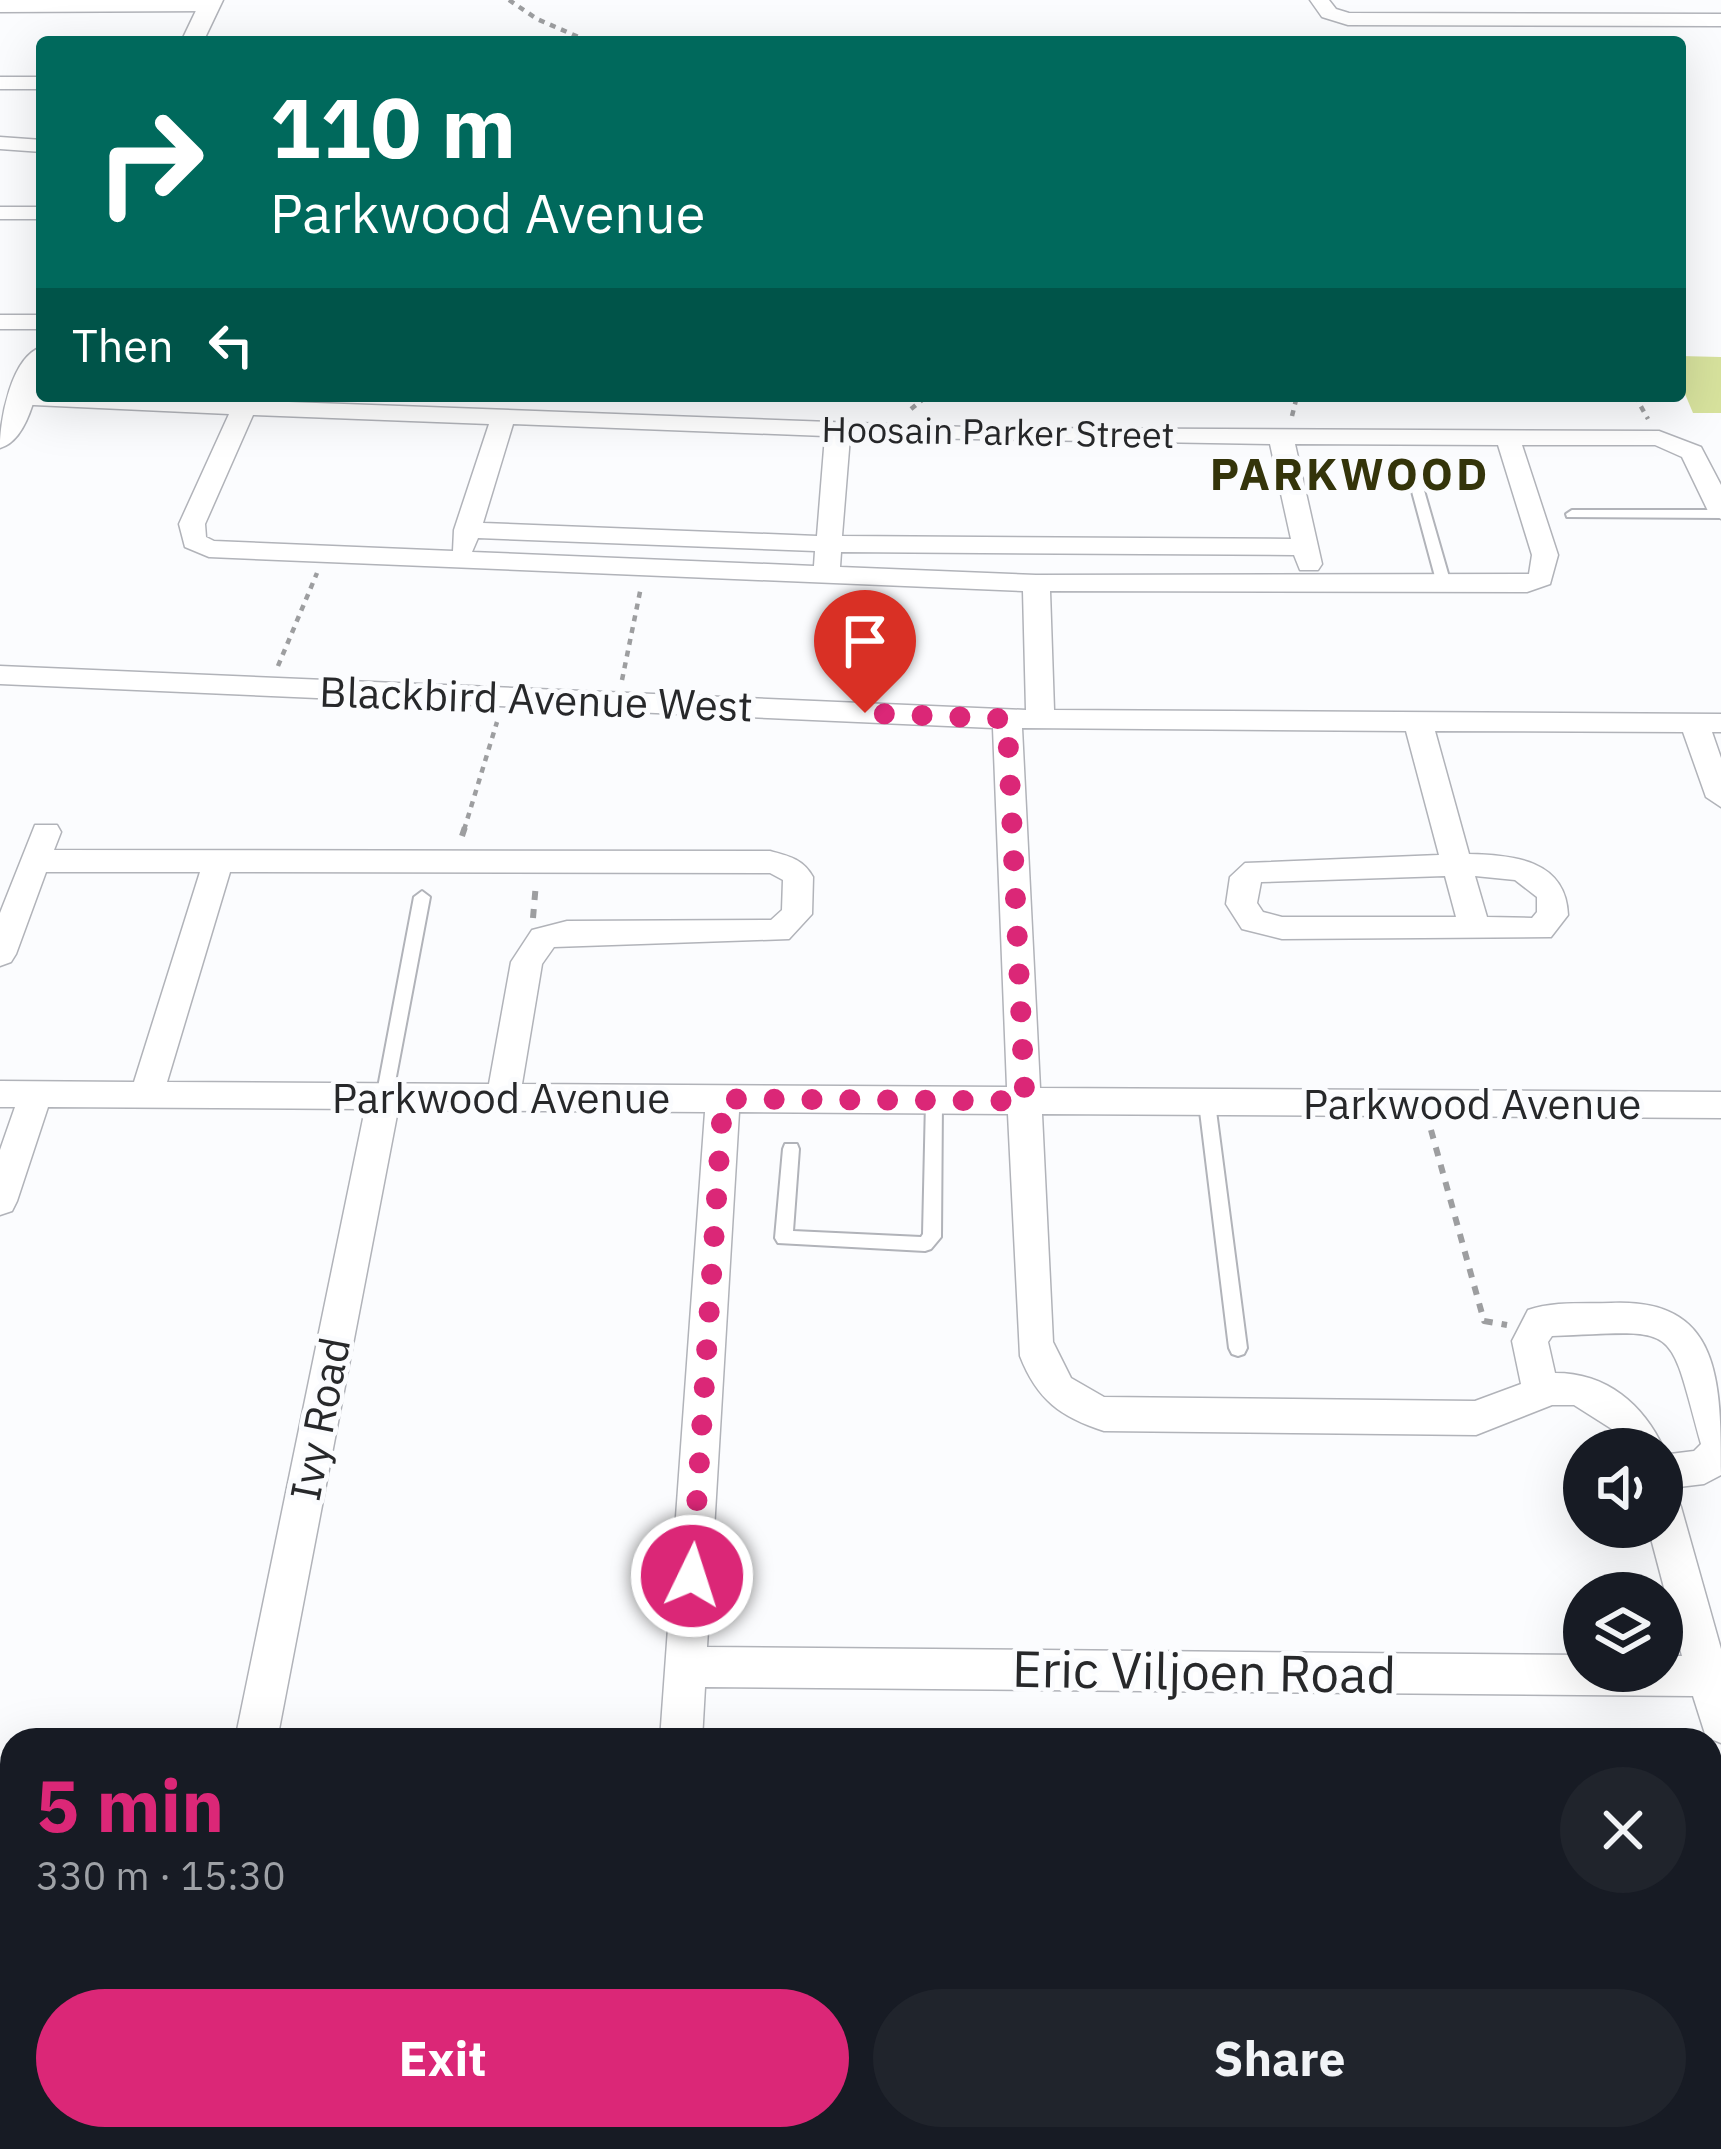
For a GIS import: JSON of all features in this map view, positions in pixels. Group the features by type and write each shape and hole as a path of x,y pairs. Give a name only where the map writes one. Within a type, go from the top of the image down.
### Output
{"street":[{"path":"1319,0 1329,13 1348,19 1721,20"},
{"path":"0,6 211,3 195,36"},
{"path":"0,83 36,83"},
{"path":"0,124 36,124"},
{"path":"0,143 36,146"},
{"path":"0,213 36,213"},
{"path":"0,322 36,322"},
{"path":"0,440 36,367"},
{"name":"Hoosain Parker Street","path":"20,399 36,400"},
{"name":"Hoosain Parker Street","path":"104,402 838,429 1659,438 1682,445 1710,464 1721,512"},
{"path":"244,407 192,524 190,534 199,545 230,551 1036,583 1527,584 1540,578 1545,568 1508,438"},
{"path":"459,560 503,417"},
{"path":"826,574 838,429"},
{"path":"1281,437 1314,583"},
{"path":"467,530 830,544 1305,547"},
{"path":"1036,583 1040,719"},
{"name":"Blackbird Avenue West","path":"0,675 1007,719 1708,723"},
{"path":"1007,719 1035,1342 1040,1366 1055,1391 1082,1408 1104,1414 1476,1418 1541,1391 1580,1389 1605,1401 1633,1428"},
{"path":"1418,721 1474,928"},
{"path":"1708,723 1721,797"},
{"path":"1,954 40,846 218,861 770,862 793,871 801,884 797,914 778,931 567,932 534,945 502,1098"},
{"path":"147,1095 218,861"},
{"path":"1522,869 1543,883 1555,904 1553,915 1540,929 1474,928 1282,928 1253,920 1241,904 1245,877 1256,871 1522,869"},
{"name":"Parkwood Avenue","path":"0,1094 1721,1105"},
{"path":"0,1201 36,1094"},
{"name":"Ivy Road","path":"258,1728 384,1098"},
{"path":"683,1728 723,1099"},
{"path":"1541,1391 1530,1342 1533,1330 1554,1317 1639,1317 1672,1323 1687,1335 1721,1449 1704,1467 1683,1470"},
{"path":"1675,1548 1715,1676 1721,1723"},
{"name":"Eric Viljoen Road","path":"687,1667 1715,1676"}],"lane":[{"path":"1413,473 1444,584"},
{"path":"1572,514 1721,512"},
{"path":"384,1098 422,897"},
{"path":"791,1149 784,1238 929,1243 934,1101"},
{"path":"1208,1103 1238,1348"}],"path":[{"path":"508,0 576,36"},
{"path":"274,674 321,563"},
{"path":"621,689 645,567"},
{"path":"454,862 501,707"},
{"path":"534,945 538,862"},
{"path":"1429,1121 1484,1321 1533,1330"}],"green space":[{"path":"1686,356 1721,357 1721,413 1693,413 1686,396"}],"district":[{"name":"PARKWOOD","path":"1350,474"}],"route":[{"path":"692,1576 723,1099 1025,1101 1007,719 865,713"}]}
